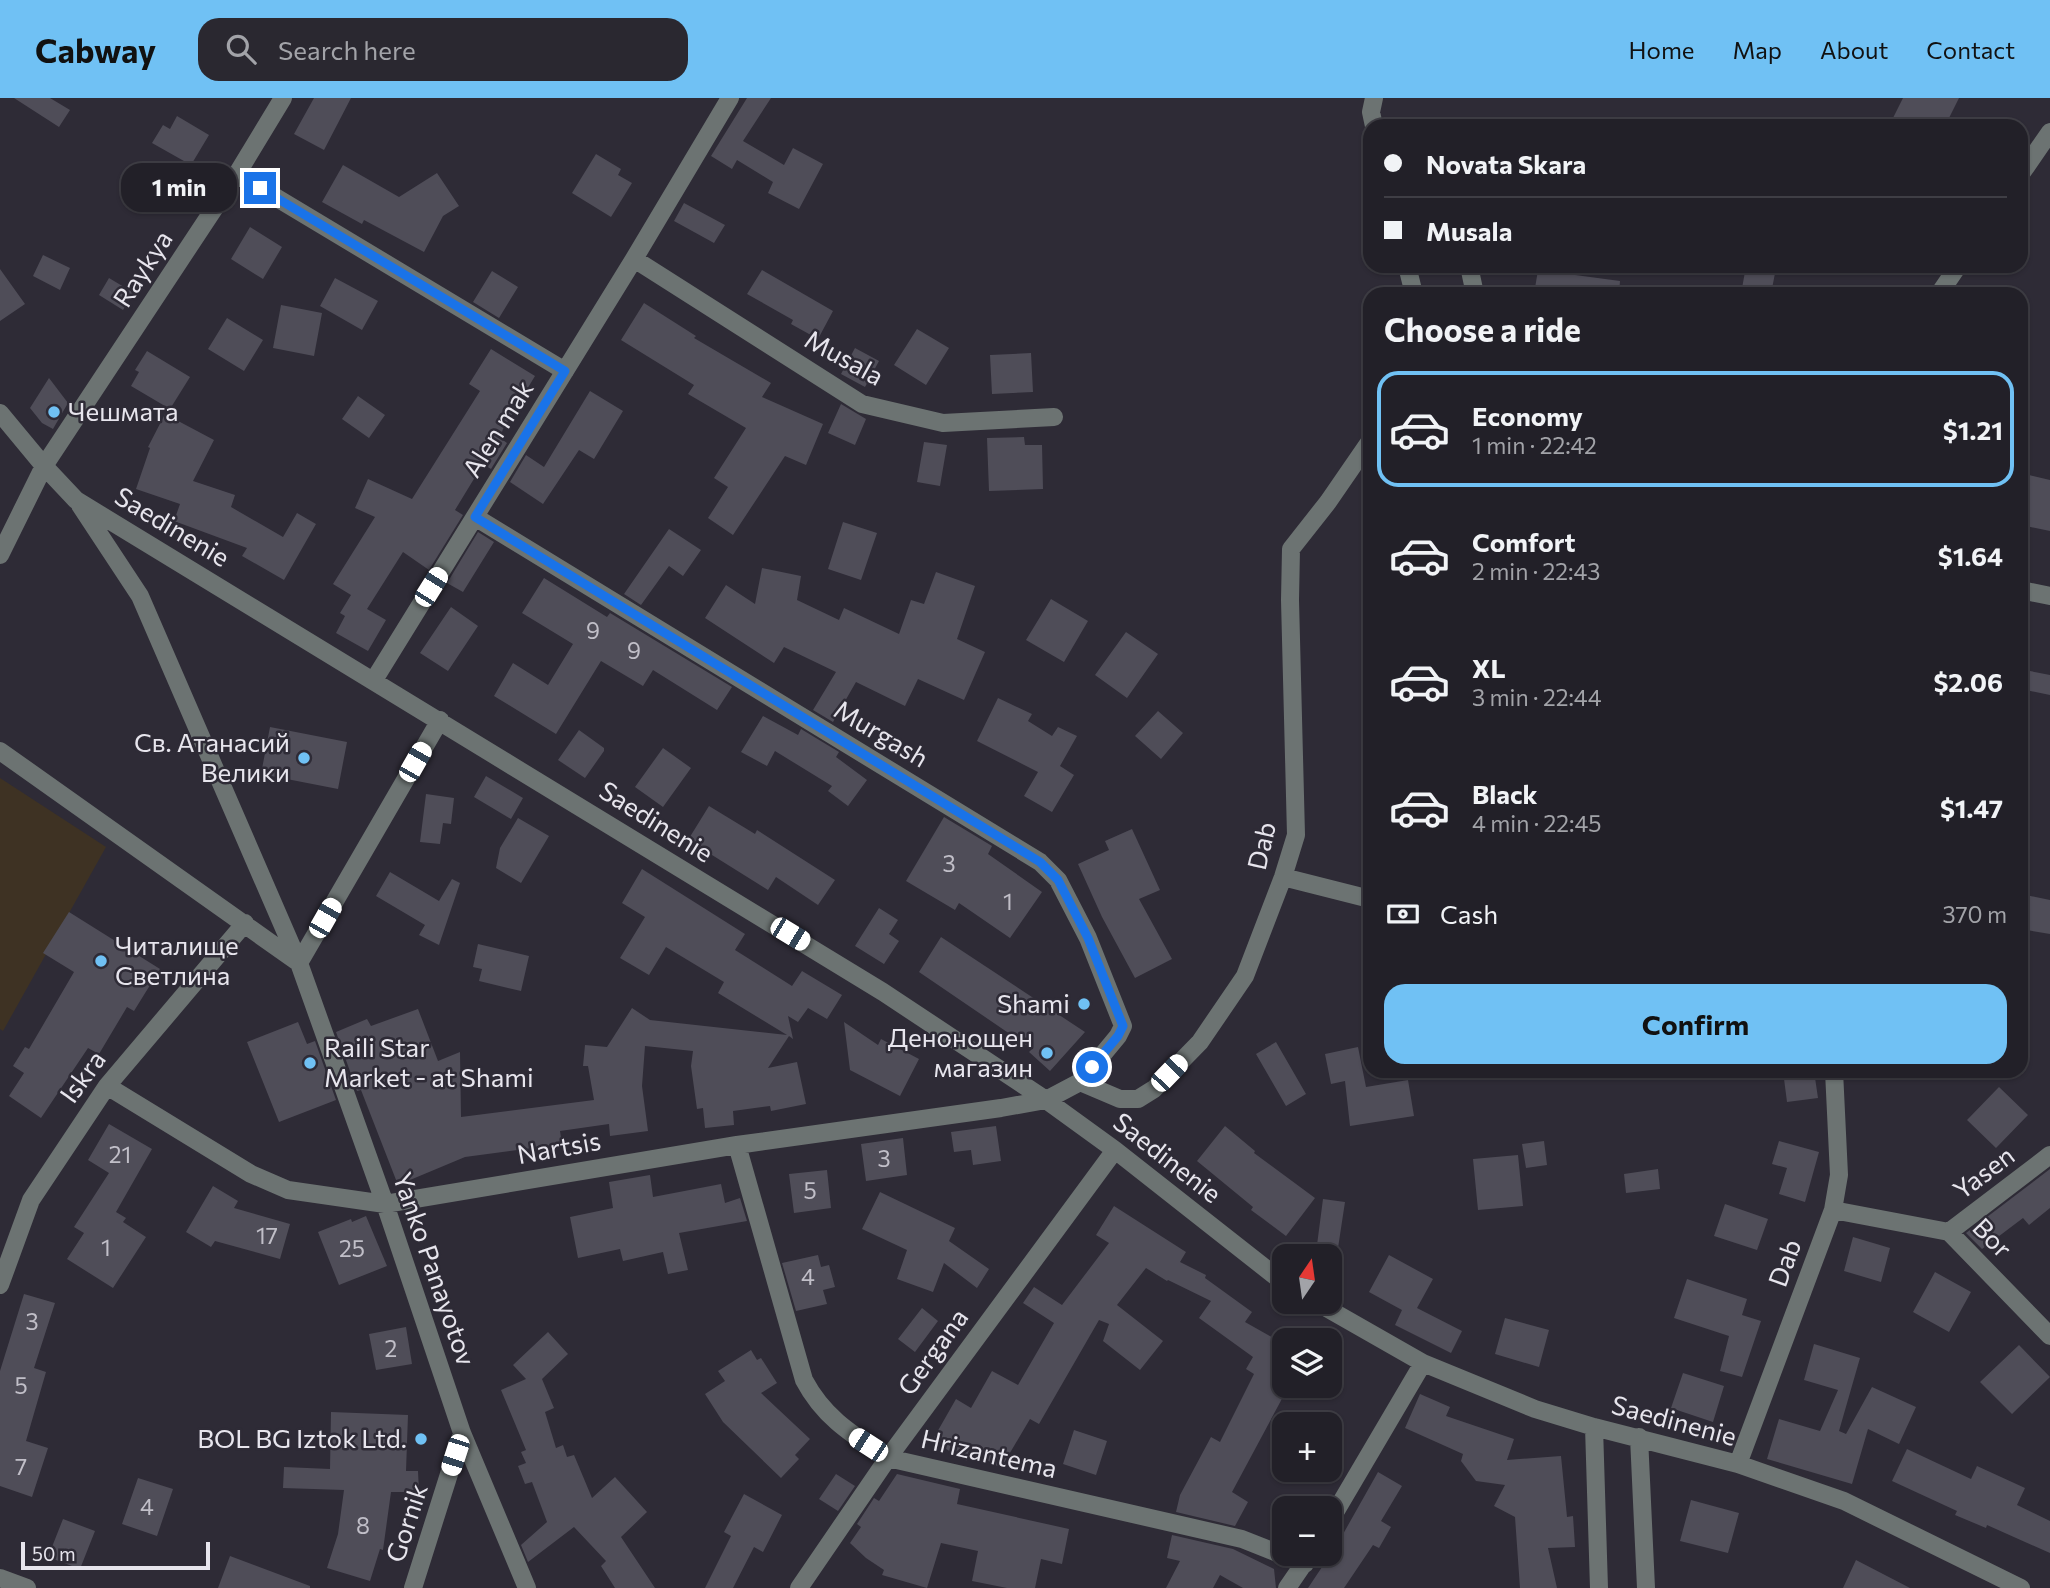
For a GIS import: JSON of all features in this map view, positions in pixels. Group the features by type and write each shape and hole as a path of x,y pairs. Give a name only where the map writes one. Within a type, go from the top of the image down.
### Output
{"street":[{"name":"Raykya","path":"0,555 44,466 237,174 283,98"},
{"name":"Alen mak","path":"374,680 634,260 730,98"},
{"path":"1373,119 1371,111 1374,98"},
{"path":"2028,164 2050,132"},
{"path":"237,174 565,371"},
{"name":"Musala","path":"634,260 862,404 943,423 1054,417"},
{"name":"Saedinenie","path":"0,413 76,500 883,992 1046,1100 1115,1150 1272,1274"},
{"name":"Dab","path":"1080,1082 1120,1099 1138,1099 1154,1089 1200,1042 1245,976 1296,835 1291,549 1363,451"},
{"name":"Yanko Panayotov","path":"76,500 140,596 299,963 463,1433 527,1588"},
{"name":"Murgash","path":"475,517 1040,862 1058,880 1082,927 1123,1026 1118,1036 1080,1082"},
{"path":"2028,591 2050,596"},
{"path":"0,751 299,963 440,720"},
{"path":"1283,877 1363,897"},
{"name":"Iskra","path":"0,1285 30,1200 107,1086 246,923"},
{"name":"Dab","path":"1738,1464 1833,1210 1839,1175 1834,1078"},
{"path":"1046,1100 1080,1082"},
{"name":"Nartsis","path":"107,1086 251,1174 288,1190 385,1204 737,1145 1046,1100"},
{"name":"Hrizantema","path":"737,1145 804,1380 816,1403 848,1432 888,1458 1272,1548"},
{"name":"Gergana","path":"799,1588 888,1458 1115,1150"},
{"name":"Yasen","path":"1949,1232 2050,1156"},
{"name":"Bor","path":"1833,1210 1949,1232 2050,1336"},
{"name":"Saedinenie","path":"1337,1314 1423,1363 1535,1409 1738,1464 1844,1501 2021,1588"},
{"path":"1342,1501 1423,1363"},
{"path":"1594,1427 1599,1588"},
{"name":"Gornik","path":"413,1588 463,1433"},
{"path":"1639,1437 1646,1588"},
{"path":"1287,1588 1303,1566"},
{"path":"0,1578 27,1588"}],"shaded area":[{"path":"0,778 106,847 3,1031 0,1029"}],"building":[{"path":"14,98 50,98 70,110 59,127"},
{"path":"314,98 351,98 324,150 294,134"},
{"path":"747,98 771,98 743,141 784,165 793,148 823,164 799,209 768,193 773,182 737,160 732,169 711,156"},
{"path":"1903,98 1959,98 1948,119 1892,119"},
{"path":"177,116 209,135 191,165 152,143 163,125 170,129"},
{"path":"596,154 621,169 618,175 632,183 611,217 572,193"},
{"path":"343,165 399,197 437,173 459,206 443,216 424,252 364,220 362,224 322,202"},
{"path":"684,203 725,225 714,243 674,221"},
{"path":"250,227 282,247 263,279 231,259"},
{"path":"43,255 70,268 60,290 33,276"},
{"path":"0,269 25,304 0,321"},
{"path":"762,270 833,311 818,339 791,324 793,320 747,294"},
{"path":"492,271 518,287 499,318 473,302"},
{"path":"1538,273 1560,273 1620,281 1620,287 1535,287"},
{"path":"1745,273 1775,273 1772,287 1742,287"},
{"path":"109,278 134,293 123,310 99,295"},
{"path":"335,278 378,301 362,330 320,306"},
{"path":"644,303 696,336 694,338 771,383 762,397 823,424 806,465 785,456 733,535 708,518 728,487 714,478 746,428 688,394 694,385 621,340"},
{"path":"281,305 322,313 314,356 273,348"},
{"path":"227,318 263,340 244,371 208,349"},
{"path":"917,329 949,348 926,385 894,365"},
{"path":"855,348 879,361 865,387 841,374"},
{"path":"491,349 535,376 503,429 500,438 507,443 491,469 483,464 455,510 463,515 429,570 403,552 367,609 386,620 368,651 336,633 345,616 340,613 351,595 333,584 375,517 355,508 368,479 412,499 480,391 469,384"},
{"path":"147,351 190,377 170,409 131,386 139,372 135,370"},
{"path":"1031,353 1033,392 992,394 990,355"},
{"path":"49,378 68,403 53,429 42,423 30,408"},
{"path":"590,391 623,411 594,459 579,450 543,504 510,482 526,455 544,467"},
{"path":"358,396 385,415 369,438 342,419"},
{"path":"841,404 866,419 855,445 828,433"},
{"path":"165,414 214,440 193,481 235,495 231,507 283,537 297,513 316,524 284,580 242,556 247,548 174,521 180,504 136,489 150,448 148,447"},
{"path":"1024,437 1025,445 1042,445 1043,489 989,491 987,438"},
{"path":"924,442 947,445 940,486 917,482"},
{"path":"2028,475 2050,480 2050,531 2028,526"},
{"path":"843,522 877,533 861,580 828,569"},
{"path":"669,529 701,550 683,576 669,566 641,605 624,594"},
{"path":"478,532 494,542 463,592 447,583"},
{"path":"762,568 801,576 797,600 839,620 844,608 899,634 911,600 924,604 936,572 975,586 957,639 985,652 964,700 918,679 905,706 856,682 833,722 813,710 836,672 784,647 774,663 705,618 726,585 755,604"},
{"path":"544,578 607,617 610,613 732,687 717,710 653,670 643,686 601,661 556,734 494,696 513,663 548,685 573,644 522,613"},
{"path":"1051,599 1088,621 1064,662 1026,640"},
{"path":"451,607 478,626 448,671 420,653"},
{"path":"1126,632 1158,654 1127,698 1095,675"},
{"path":"2028,671 2050,675 2050,695 2028,690"},
{"path":"998,698 1032,714 1028,721 1052,736 1058,727 1077,736 1060,766 1074,775 1052,812 1024,796 1038,772 977,741"},
{"path":"1158,711 1183,733 1161,759 1135,736"},
{"path":"763,716 798,735 801,729 839,752 836,757 867,780 848,806 828,791 832,786 775,751 767,766 741,752"},
{"name":"Св. Атанасий Велики","path":"270,727 347,742 338,789 261,774"},
{"path":"579,730 604,748 585,778 558,760"},
{"path":"663,748 691,768 663,807 635,787"},
{"path":"486,776 523,798 511,819 474,797"},
{"path":"426,794 454,798 451,824 443,823 440,844 420,842"},
{"path":"709,806 755,834 757,830 835,880 818,905 776,877 768,890 688,840"},
{"path":"944,817 992,846 988,854 1042,892 1010,938 959,903 955,910 906,881"},
{"path":"518,818 549,836 521,883 496,868 500,848"},
{"path":"1132,829 1160,890 1139,899 1172,959 1135,978 1102,917 1078,864 1109,850 1105,841"},
{"path":"642,869 745,934 735,950 792,986 802,971 842,995 827,1019 808,1008 798,1022 788,1016 793,1039 789,1036 768,1068 797,1062 806,1104 771,1111 770,1106 733,1111 734,1125 705,1128 703,1108 697,1109 691,1066 693,1051 645,1046 642,1086 648,1131 610,1136 609,1124 560,1131 562,1144 465,1157 398,1185 361,1090 357,1091 336,1032 367,1019 371,1026 418,1009 438,1061 460,1052 461,1117 594,1100 588,1066 583,1066 585,1045 607,1047 632,1008 650,1020 787,1035 718,993 724,982 666,947 649,975 620,958 645,917 622,903"},
{"path":"390,872 439,901 452,879 460,883 439,945 419,935 425,925 376,896"},
{"path":"2028,895 2050,900 2050,934 2028,930"},
{"path":"879,908 898,920 889,934 899,941 884,964 855,946"},
{"path":"69,912 160,969 134,1011 127,1007 99,1054 88,1048 41,1118 9,1096 24,1073 13,1066 25,1047 29,1049 74,972 43,953"},
{"path":"941,937 1085,1032 1050,1071 1029,1052 1032,1049 919,972"},
{"path":"478,944 529,956 521,991 479,981 482,969 473,967"},
{"path":"298,1022 307,1044 315,1041 336,1100 279,1122 247,1042"},
{"path":"844,1022 878,1045 881,1039 919,1059 900,1096 850,1070"},
{"path":"1276,1042 1306,1094 1286,1106 1256,1054"},
{"path":"1358,1047 1366,1087 1408,1080 1414,1116 1350,1126 1345,1081 1331,1084 1325,1054"},
{"path":"1784,1078 1815,1078 1818,1098 1787,1102"},
{"path":"1999,1087 2028,1115 1996,1148 1967,1120"},
{"path":"109,1124 152,1149 116,1212 126,1218 123,1222 146,1237 113,1288 67,1259 84,1233 74,1227 109,1173 88,1160"},
{"path":"996,1126 1001,1161 973,1165 971,1150 954,1152 951,1132"},
{"path":"1225,1126 1255,1151 1254,1153 1315,1198 1286,1236 1251,1210 1253,1207 1197,1161"},
{"path":"903,1138 907,1175 866,1181 861,1144"},
{"path":"1544,1141 1547,1165 1526,1168 1522,1144"},
{"path":"1779,1141 1819,1152 1805,1202 1779,1194 1787,1168 1772,1164"},
{"path":"1518,1155 1523,1206 1478,1210 1473,1159"},
{"path":"1658,1169 1660,1189 1626,1193 1624,1174"},
{"path":"2050,1169 2050,1208 2029,1225 2023,1218 1982,1249 1966,1233"},
{"path":"827,1170 831,1208 794,1213 789,1174"},
{"path":"650,1175 653,1197 721,1184 725,1203 740,1198 747,1221 679,1233 688,1270 668,1274 663,1252 623,1261 620,1249 578,1258 570,1217 613,1208 609,1182"},
{"path":"213,1186 238,1201 234,1208 290,1224 280,1259 215,1241 211,1247 186,1232"},
{"path":"880,1192 955,1228 949,1241 989,1269 977,1288 944,1263 933,1292 897,1279 907,1250 862,1229"},
{"path":"1323,1199 1345,1202 1339,1244 1317,1244"},
{"path":"1725,1204 1768,1219 1757,1250 1714,1236"},
{"path":"1114,1206 1186,1252 1180,1262 1206,1275 1205,1278 1252,1312 1245,1322 1272,1337 1272,1398 1282,1398 1275,1412 1272,1412 1272,1417 1232,1492 1248,1502 1235,1526 1176,1512 1180,1495 1211,1437 1220,1442 1254,1374 1246,1369 1253,1357 1199,1318 1211,1301 1146,1268 1117,1305 1163,1341 1140,1370 1103,1341 1109,1324 1099,1320 1039,1424 1030,1419 1001,1468 969,1450 967,1461 932,1441 956,1399 971,1408 992,1371 1018,1385 1054,1323 1023,1303 1034,1287 1062,1305 1109,1243 1096,1235"},
{"path":"366,1216 387,1266 339,1285 318,1232"},
{"path":"1853,1237 1890,1248 1881,1282 1844,1271"},
{"path":"818,1255 821,1267 829,1265 835,1287 823,1290 827,1304 796,1311 782,1263"},
{"path":"1389,1255 1433,1279 1417,1308 1462,1331 1451,1353 1395,1325 1402,1310 1369,1292"},
{"path":"1935,1272 1971,1292 1949,1332 1913,1312"},
{"path":"1687,1279 1747,1299 1742,1315 1761,1321 1742,1377 1720,1371 1729,1336 1674,1318"},
{"path":"24,1294 55,1303 34,1368 46,1372 26,1441 48,1448 32,1497 0,1486 0,1371"},
{"path":"922,1308 938,1321 915,1352 898,1339"},
{"path":"1505,1318 1549,1330 1539,1367 1495,1354"},
{"path":"406,1327 412,1364 376,1370 369,1334"},
{"path":"548,1332 568,1354 542,1379 554,1408 545,1412 556,1448 563,1445 567,1457 574,1455 592,1498 615,1477 647,1512 621,1537 655,1588 615,1588 601,1566 606,1561 574,1527 528,1562 521,1545 547,1522 532,1482 525,1484 518,1466 526,1463 521,1452 526,1450 501,1390 526,1379 513,1365"},
{"path":"1814,1344 1860,1358 1839,1431 1846,1434 1872,1387 1916,1407 1899,1444 1868,1429 1852,1484 1767,1459 1779,1419 1820,1431 1838,1390 1804,1380"},
{"path":"2019,1345 2050,1377 2012,1414 1980,1382"},
{"path":"751,1350 757,1360 761,1358 777,1383 761,1393 810,1439 795,1455 799,1459 781,1478 723,1422 705,1394 725,1381 718,1371"},
{"path":"1683,1373 1724,1386 1713,1422 1671,1408"},
{"path":"1420,1394 1450,1407 1446,1416 1514,1439 1507,1460 1561,1456 1567,1517 1573,1516 1575,1547 1548,1548 1557,1588 1520,1588 1515,1517 1494,1506 1505,1485 1476,1481 1461,1461 1463,1454 1405,1428"},
{"path":"331,1412 408,1415 406,1471 418,1471 419,1492 391,1492 383,1550 380,1549 370,1581 327,1568 338,1534 344,1490 283,1488 284,1467 330,1469"},
{"path":"1074,1430 1107,1441 1096,1475 1063,1464"},
{"path":"1907,1449 1971,1479 1977,1466 2025,1488 2017,1505 2050,1521 2050,1553 1987,1525 1986,1528 1955,1515 1957,1511 1892,1481"},
{"path":"1378,1472 1402,1486 1381,1521 1391,1527 1379,1548 1373,1545 1344,1588 1308,1588 1323,1566 1342,1566 1342,1536"},
{"path":"836,1474 855,1486 838,1511 819,1499"},
{"path":"897,1474 960,1489 957,1504 1069,1529 1062,1564 1041,1559 1035,1588 1007,1588 972,1581 978,1551 941,1543 927,1588 882,1575 884,1570 850,1543 861,1527 857,1524 874,1498 879,1501"},
{"path":"138,1478 173,1489 157,1536 122,1524"},
{"path":"744,1494 782,1515 763,1552 754,1547 733,1588 705,1588 731,1536 724,1532"},
{"path":"1691,1500 1739,1513 1728,1553 1680,1541"},
{"path":"63,1519 95,1531 80,1569 48,1557"},
{"path":"1172,1535 1233,1549 1274,1569 1276,1588 1243,1588 1220,1575 1213,1588 1166,1588 1180,1561 1167,1558"},
{"path":"230,1556 310,1586 310,1588 218,1588"},
{"path":"1856,1560 1910,1588 1843,1588"}],"place":[{"name":"Чешмата","path":"54,412"},
{"name":"Св. Атанасий Велики","path":"304,758"},
{"name":"Читалище Светлина","path":"101,961"},
{"name":"Shami","path":"1084,1004"},
{"name":"Денонощен магазин","path":"1047,1053"},
{"name":"Raili Star Market - at Shami","path":"310,1063"},
{"name":"BOL BG Iztok Ltd.","path":"421,1439"}],"route":[{"path":"260,188 565,371 475,517 1040,862 1058,880 1088,938 1123,1026 1092,1067"}]}
